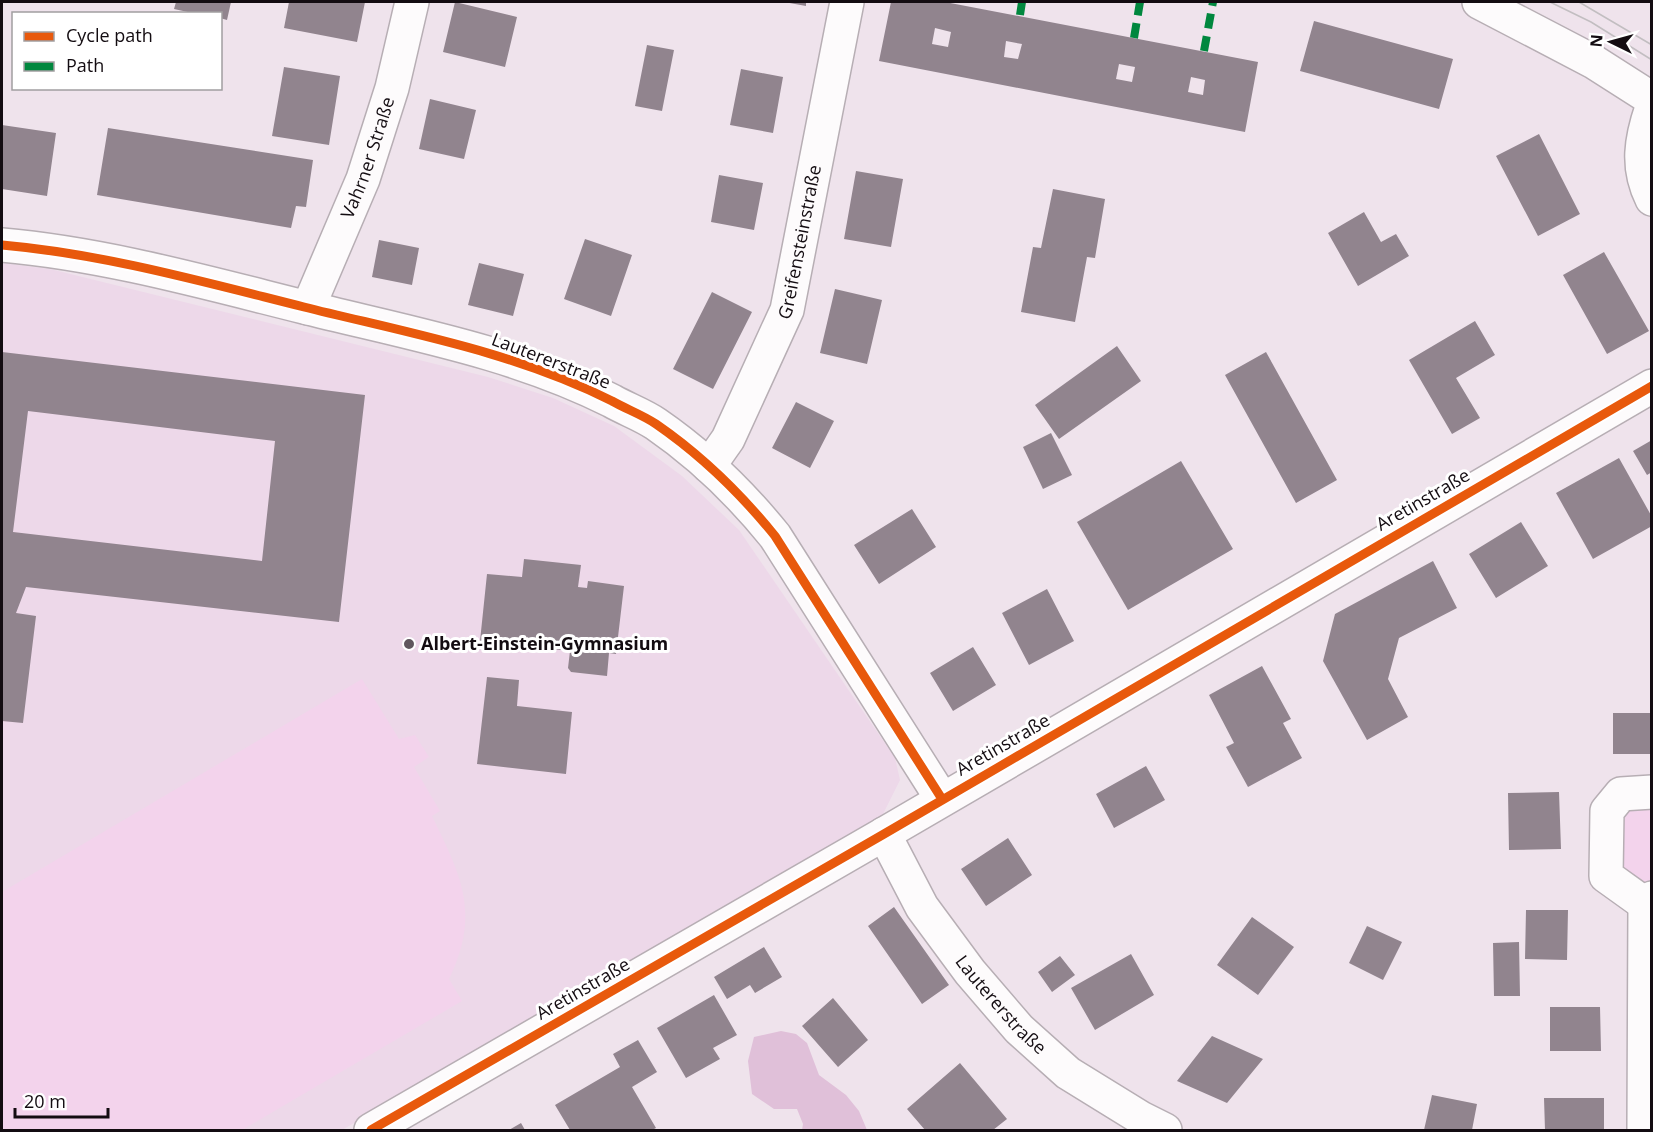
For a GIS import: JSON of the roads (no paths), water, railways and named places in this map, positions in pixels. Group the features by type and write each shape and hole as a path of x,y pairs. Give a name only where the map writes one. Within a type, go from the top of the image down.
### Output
{"street":[{"name":"Vahrner Straße","path":"308,308 363,179 392,88 412,2"},
{"name":"Greifensteinstraße","path":"710,466 728,439 787,310 847,2"},
{"path":"1479,2 1594,62 1652,99"},
{"path":"1652,107 1642,136 1640,161 1644,184 1652,199"},
{"name":"Lautererstraße","path":"2,244 103,259 420,334 484,352 579,385 655,424 710,466 750,505 775,536 942,799"},
{"name":"Aretinstraße","path":"371,1131 1652,386"},
{"path":"1644,1131 1648,901 1606,876 1607,811 1621,794 1652,792"},
{"name":"Lautererstraße","path":"884,834 922,908 970,972 1019,1029 1068,1074 1165,1131"}],"tram line":[{"path":"1550,2 1591,22 1652,60"},
{"path":"1579,2 1652,45"}],"place":[{"name":"Albert-Einstein-Gymnasium","path":"409,644"}]}
